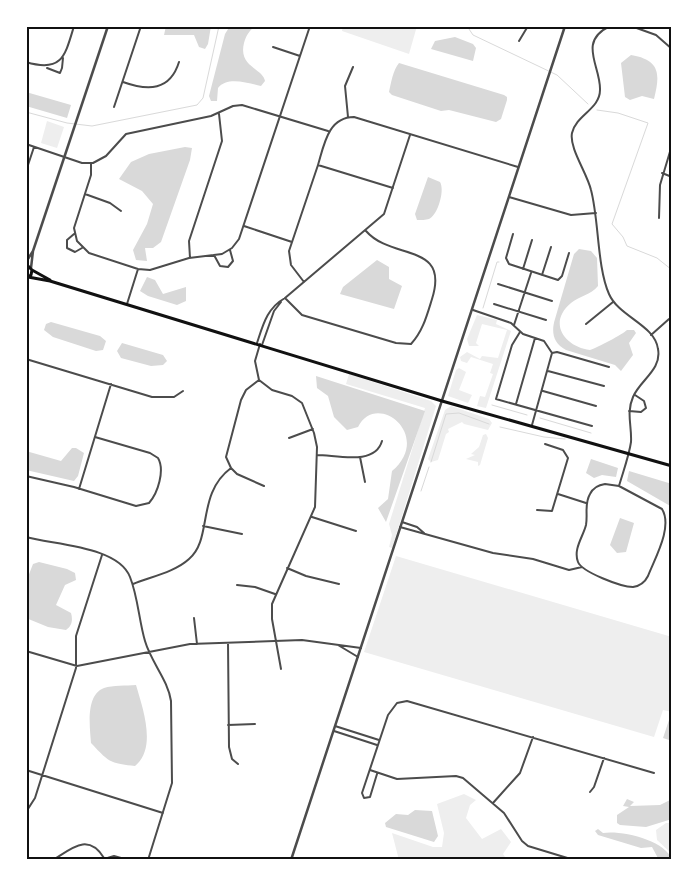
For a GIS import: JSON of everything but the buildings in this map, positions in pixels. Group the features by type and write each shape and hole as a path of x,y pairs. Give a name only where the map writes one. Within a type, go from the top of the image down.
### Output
{"main road":[{"path":"26,263 50,281"},
{"path":"32,269 27,278 50,281 442,401 672,466"}],"street":[{"path":"26,62 60,73 74,26"},
{"path":"26,263 33,251 108,26"},
{"path":"114,107 141,26"},
{"path":"91,164 91,173 75,222 75,234 82,248 91,254 138,269 154,270 190,258 214,255 230,250 238,241 244,226 310,26"},
{"path":"519,41 528,26"},
{"path":"291,860 564,26"},
{"path":"610,26 598,36 592,49 600,87 599,96 594,105 577,123 572,137 574,148 586,173 596,213 605,283 613,302 620,310 652,334 658,348 657,363 634,394 629,411 631,440 619,486"},
{"path":"631,26 656,36 672,49"},
{"path":"273,47 300,56"},
{"path":"45,67 63,58"},
{"path":"123,82 142,88 168,82 176,74 179,62"},
{"path":"348,117 345,86 353,67"},
{"path":"26,144 91,164 102,159 127,134 219,113 233,106 242,105 328,131"},
{"path":"190,258 189,243 223,139 219,113"},
{"path":"304,282 291,265 289,258 292,242 328,131 336,123 348,117 518,167"},
{"path":"281,669 271,611 275,594 312,517 317,497 317,455 313,429 305,407 300,400 272,390 259,380 255,361 259,344 268,313 275,304 285,298 384,214 410,135"},
{"path":"659,218 658,196 662,173 672,145"},
{"path":"26,171 34,147"},
{"path":"318,165 393,188"},
{"path":"662,173 672,176"},
{"path":"84,194 110,203 121,211"},
{"path":"508,197 571,215 596,213"},
{"path":"244,226 292,242"},
{"path":"285,298 302,315 396,343 411,344 422,327 437,283 436,270 425,258 378,243 366,231"},
{"path":"75,234 68,238 66,246 73,252 82,248"},
{"path":"514,234 506,261 531,272 558,280 562,276 570,253"},
{"path":"523,269 532,240"},
{"path":"542,275 550,247"},
{"path":"214,255 220,266 228,267 233,261 230,250"},
{"path":"32,269 33,251"},
{"path":"127,304 138,269"},
{"path":"514,325 531,272"},
{"path":"498,284 552,301"},
{"path":"259,344 274,311 285,298"},
{"path":"586,324 613,302"},
{"path":"494,304 546,320"},
{"path":"472,310 514,325 520,332 546,342 552,353 532,426"},
{"path":"652,334 669,319"},
{"path":"520,332 512,344 496,399 592,426"},
{"path":"516,404 535,338"},
{"path":"552,353 557,352 609,367"},
{"path":"26,359 152,397 174,397 183,390"},
{"path":"548,371 604,386"},
{"path":"259,380 246,390 241,400 226,452 227,462 231,468 240,476 264,486"},
{"path":"79,488 111,384"},
{"path":"542,390 596,406"},
{"path":"629,411 641,412 646,407 645,402 634,394"},
{"path":"289,438 313,429"},
{"path":"26,476 79,488 136,506 145,505 154,497 161,472 160,463 150,453 95,437"},
{"path":"317,455 360,457 374,453 382,441"},
{"path":"538,510 552,511 568,456 563,450 545,444"},
{"path":"360,457 365,482"},
{"path":"132,584 189,559 198,547 215,484 231,468"},
{"path":"600,485 619,486 662,509 666,515 666,525 644,582 632,587 585,571 576,555 576,548 585,526 586,502 590,493 600,485"},
{"path":"558,494 586,502"},
{"path":"312,517 356,531"},
{"path":"402,522 417,526 424,533"},
{"path":"203,526 242,534"},
{"path":"400,527 493,554 533,559 569,570 582,567"},
{"path":"26,536 71,546 110,558 126,569 132,584 149,652 172,701 172,781 148,860"},
{"path":"26,812 34,801 77,666 77,634 102,555"},
{"path":"287,568 312,578 339,584"},
{"path":"237,585 255,587 275,594"},
{"path":"194,618 197,644"},
{"path":"26,651 77,666 197,644 316,640 361,648"},
{"path":"228,643 229,750 238,764"},
{"path":"336,644 358,657"},
{"path":"377,774 370,797 362,796 388,714 397,703 407,700 654,773"},
{"path":"228,724 255,724"},
{"path":"335,726 379,740"},
{"path":"334,731 378,745"},
{"path":"493,803 520,773 533,736"},
{"path":"590,792 594,787 604,758"},
{"path":"26,770 163,814"},
{"path":"370,770 377,774 397,779 456,776 467,781 504,813 522,841 528,846 574,860"},
{"path":"54,860 68,849 80,844 94,848 102,859 114,856 128,860"}],"shaded area":[{"path":"166,26 211,26 208,44 205,49 199,47 194,35 164,35"},
{"path":"230,26 255,26 244,43 244,57 260,73 265,81 261,86 238,81 227,82 218,88 217,101 211,101 209,96 225,34"},
{"path":"343,26 417,26 409,54 342,31"},
{"path":"455,37 473,44 476,48 473,61 431,49 435,41"},
{"path":"631,55 648,61 656,70 657,83 654,99 642,96 630,100 625,97 621,63"},
{"path":"399,63 504,95 507,97 507,100 501,119 496,122 449,110 441,111 392,95 389,92"},
{"path":"26,92 71,105 67,118 26,106"},
{"path":"47,121 64,127 57,148 41,143"},
{"path":"185,147 192,148 190,160 161,242 153,248 145,248 147,261 136,260 133,250 147,224 153,204 142,191 119,179 131,162 149,154"},
{"path":"428,177 440,182 442,191 440,202 432,217 417,220 415,214"},
{"path":"579,249 591,251 597,258 598,286 571,303 564,311 560,318 562,333 573,344 590,350 610,341 627,330 634,330 636,333 629,343 633,355 621,371 615,365 566,350 558,344 554,337 555,319 574,254"},
{"path":"377,260 389,267 389,279 402,286 394,309 340,294 343,287"},
{"path":"147,277 155,280 163,294 186,287 186,301 177,305 148,296 140,291"},
{"path":"477,315 497,320 496,324 511,331 486,408 477,406 480,396 485,397 493,374 490,373 493,364 471,357 467,363 461,361 460,357 467,352 480,359 482,356 498,358 507,330 482,324 476,343 479,346 469,346 467,339"},
{"path":"51,322 100,336 106,341 103,350 96,351 53,337 44,330 46,324"},
{"path":"122,343 163,355 167,361 163,365 151,366 121,358 117,351"},
{"path":"459,368 466,372 459,390 472,395 468,403 448,396 456,370"},
{"path":"349,374 431,401 436,406 392,548 389,547 392,535 389,524 425,408 346,384"},
{"path":"316,376 425,411 386,522 378,508 388,499 392,471 403,457 407,444 404,432 398,422 388,415 377,413 366,417 358,427 347,430 334,417 328,396 317,388"},
{"path":"451,406 489,419 492,423 488,430 462,422 448,429 449,432 446,434 438,460 431,462 428,459 445,410"},
{"path":"486,434 488,438 480,465 478,466 478,462 466,459 475,455 471,454 479,447 483,435"},
{"path":"72,448 76,448 84,453 78,476 74,481 26,470 26,451 61,461"},
{"path":"591,459 618,468 616,477 602,475 594,478 586,473"},
{"path":"629,471 672,484 672,507 627,481"},
{"path":"620,518 634,523 626,552 617,553 610,545"},
{"path":"396,556 672,637 672,712 663,710 654,737 364,652"},
{"path":"39,562 75,573 76,580 65,585 56,605 71,613 72,623 66,630 48,627 26,618 26,582 33,564"},
{"path":"136,685 145,716 147,739 142,758 135,766 120,764 110,760 91,743 90,712 94,697 104,688"},
{"path":"670,717 672,717 672,741 663,738"},
{"path":"464,794 476,800 470,805 466,818 482,839 501,829 511,842 503,854 507,860 399,860 392,833 433,847 442,847 444,833 437,804"},
{"path":"627,799 634,802 630,806 660,805 672,799 672,819 646,827 620,825 617,823 617,815 629,807 623,806"},
{"path":"415,810 432,811 438,836 434,842 386,827 385,823 396,814 408,815"},
{"path":"666,823 672,823 672,854 657,840 656,830"},
{"path":"598,829 603,833 621,833 652,842 668,853 672,860 659,860 652,847 641,848 598,835 595,831"}],"waterway":[{"path":"26,112 67,123 92,126 197,105 203,98 219,26"},
{"path":"467,26 473,35 557,75 588,104"},
{"path":"597,110 618,113 648,123 612,224 623,237 627,246 657,258 672,270"},
{"path":"483,308 497,262 499,262"},
{"path":"492,405 527,415"},
{"path":"431,462 446,414 459,413 489,424"},
{"path":"540,418 591,433"},
{"path":"500,427 544,437 565,439"},
{"path":"421,491 429,467"}]}
